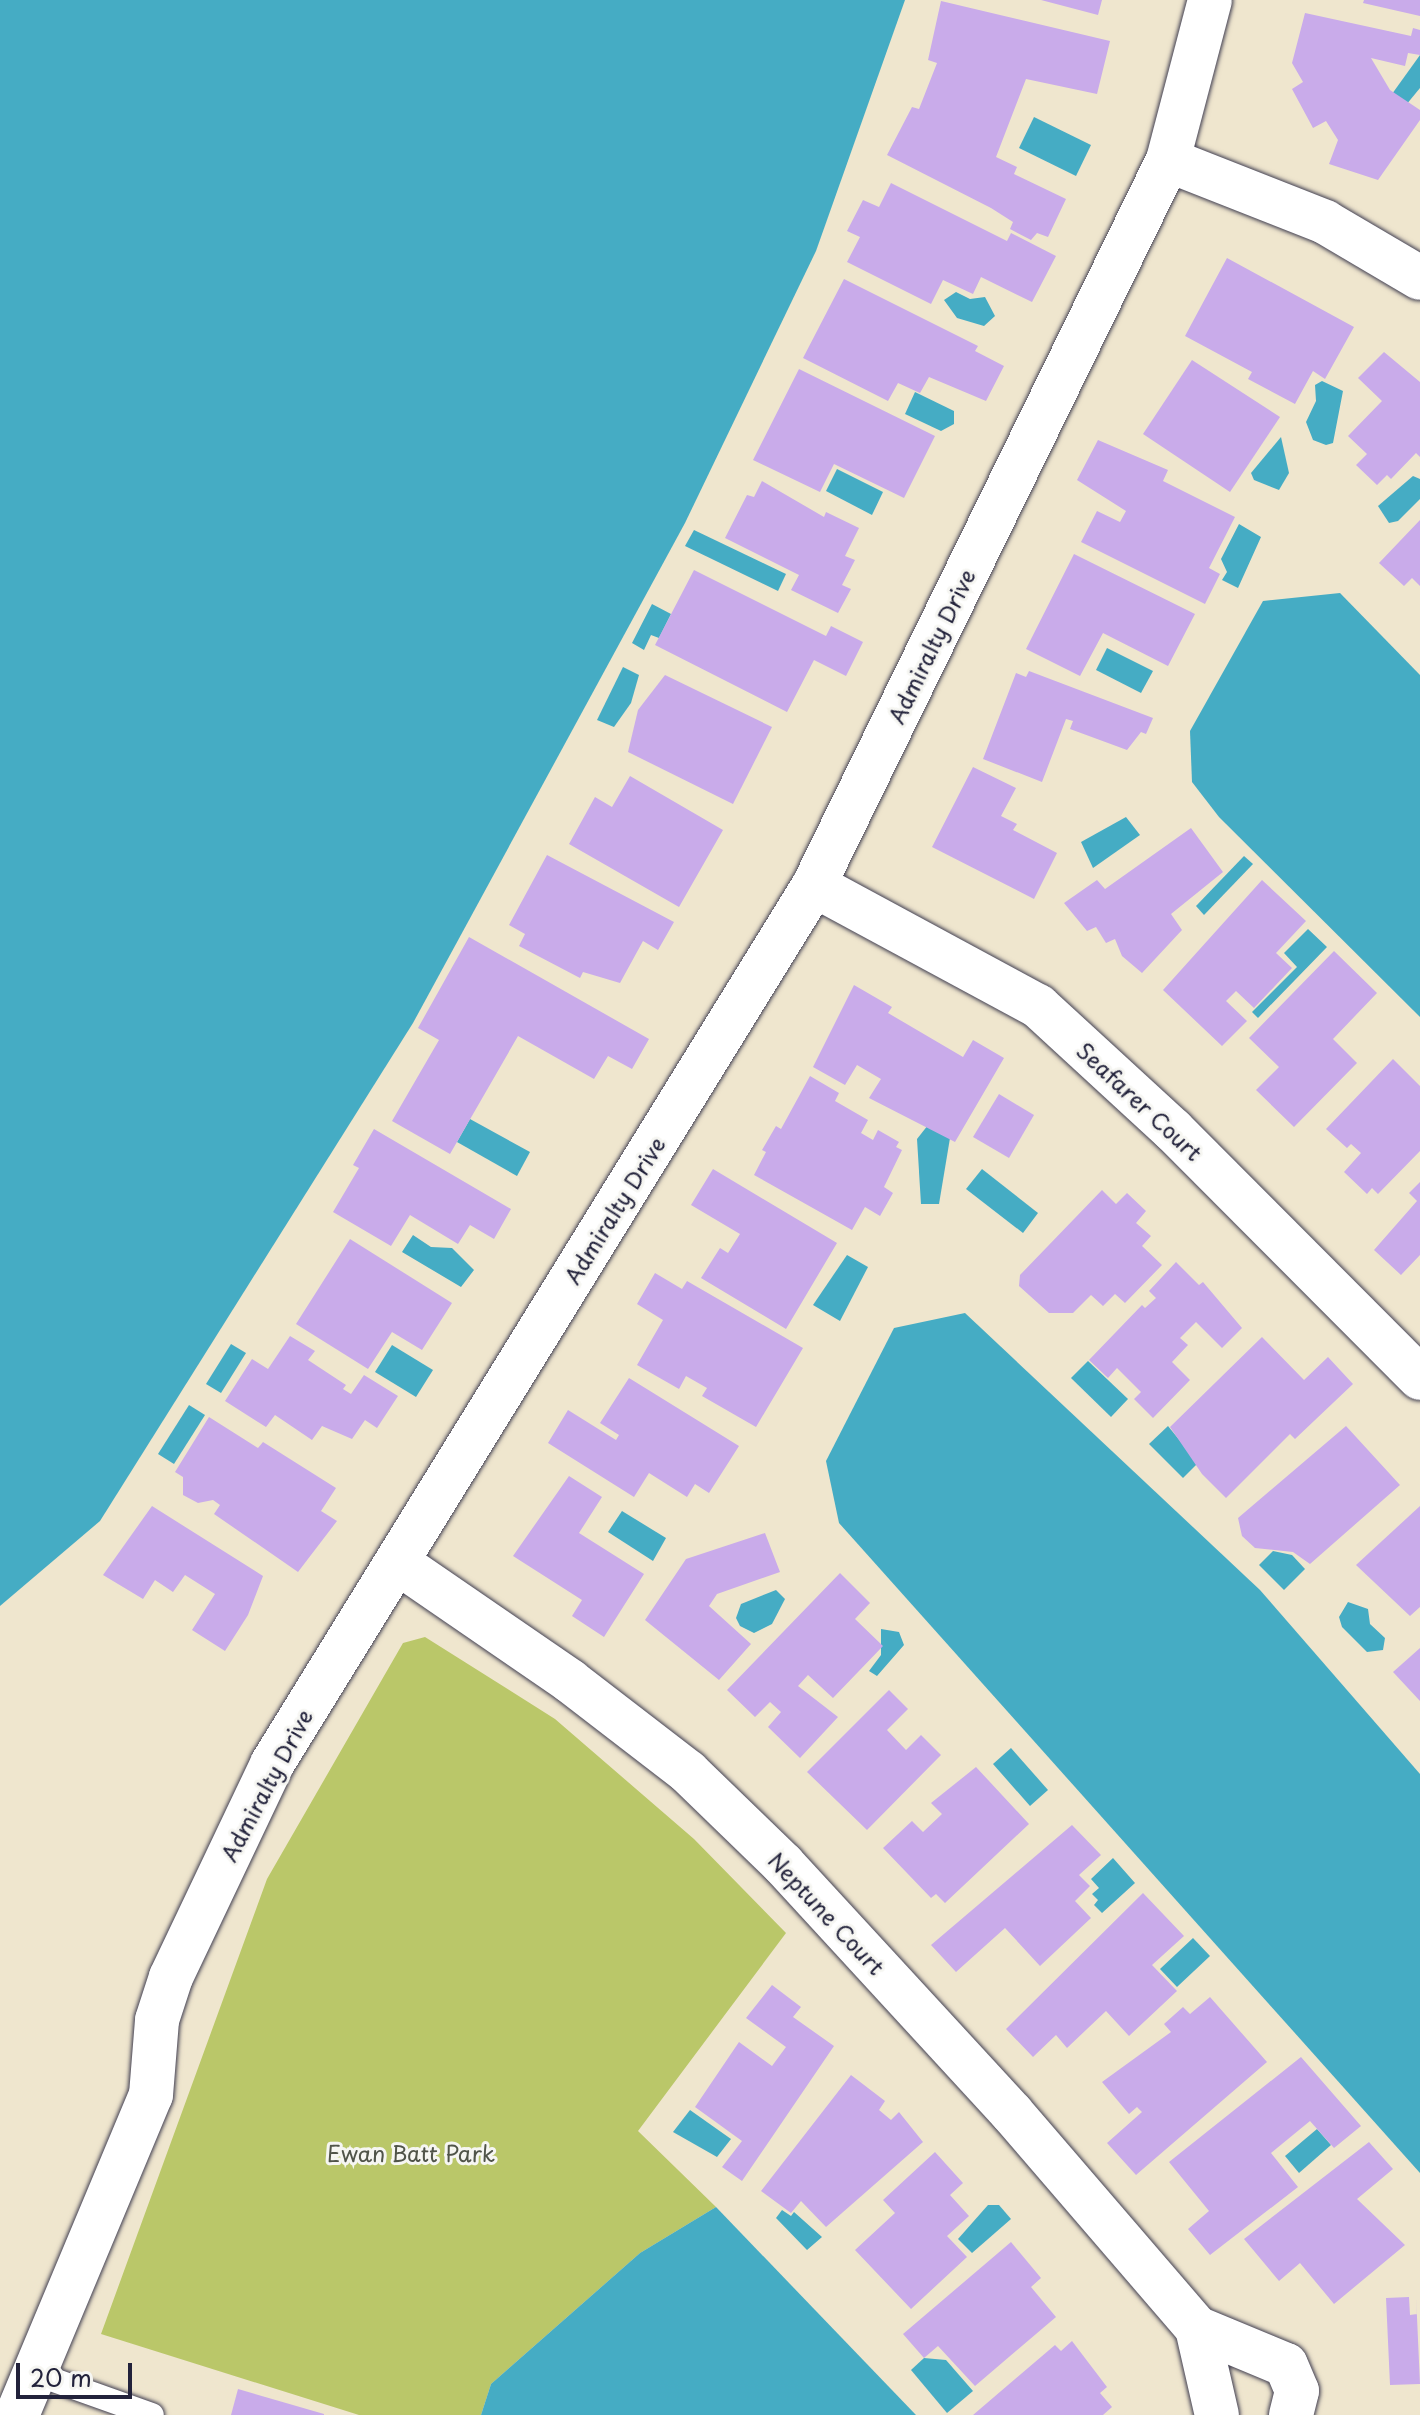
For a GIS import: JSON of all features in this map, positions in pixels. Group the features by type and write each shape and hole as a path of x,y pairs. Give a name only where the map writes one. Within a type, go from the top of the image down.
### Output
{"street":[{"name":"Admiralty Drive","path":"17,2415 151,2095 157,2020 188,1937 272,1764 814,885 1168,160 1210,0"},
{"path":"1168,160 1325,222 1420,278"},
{"name":"Seafarer Court","path":"814,885 1038,1006 1173,1130 1420,1378"},
{"name":"Neptune Court","path":"397,1562 570,1681 688,1772 783,1864 1012,2113 1197,2328 1286,2365 1297,2391 1291,2415"},
{"name":"Neptune Court","path":"1197,2328 1217,2415"}],"lane":[{"path":"34,2373 152,2415"}],"green space":[{"name":"Ewan Batt Park","path":"425,1637 555,1719 694,1839 786,1933 638,2131 716,2207 640,2253 491,2384 481,2415 359,2415 101,2334 267,1879 403,1643"}],"water":[{"path":"0,0 905,0 816,251 685,523 413,1023 100,1521 0,1606"},
{"path":"1420,55 1420,88 1406,105 1392,94"},
{"path":"1034,117 1091,145 1076,176 1019,148"},
{"path":"956,292 970,299 985,297 995,316 984,326 957,318 944,300"},
{"path":"1322,381 1343,391 1333,443 1326,445 1313,440 1306,422 1316,401 1315,385"},
{"path":"915,392 954,411 954,424 941,431 905,414"},
{"path":"1281,437 1289,473 1279,490 1254,480 1251,473"},
{"path":"837,469 883,492 872,515 826,491"},
{"path":"1413,476 1420,479 1420,499 1398,521 1389,523 1378,506"},
{"path":"1239,524 1261,537 1238,588 1222,580 1227,572 1221,559"},
{"path":"694,530 786,574 778,591 685,546"},
{"path":"1340,593 1420,675 1420,1017 1219,817 1192,782 1190,731 1263,601"},
{"path":"652,604 671,614 659,638 651,635 644,650 632,643"},
{"path":"1107,648 1153,671 1141,693 1096,670"},
{"path":"623,667 639,675 631,703 614,727 597,720"},
{"path":"1126,817 1140,835 1093,868 1081,842"},
{"path":"1244,856 1253,864 1204,915 1196,906"},
{"path":"1308,929 1327,947 1258,1018 1252,1012 1297,967 1284,953"},
{"path":"470,1119 530,1152 517,1176 457,1142"},
{"path":"932,1120 951,1132 939,1204 921,1204 917,1139"},
{"path":"982,1169 1038,1213 1023,1233 966,1189"},
{"path":"413,1235 431,1247 452,1248 474,1270 461,1287 402,1252"},
{"path":"847,1255 868,1267 840,1321 813,1305"},
{"path":"965,1313 1260,1590 1420,1774 1420,2173 839,1523 826,1461 894,1328"},
{"path":"231,1344 246,1353 221,1393 206,1384"},
{"path":"392,1345 433,1370 416,1397 375,1372"},
{"path":"1088,1361 1128,1399 1111,1417 1071,1378"},
{"path":"189,1405 205,1415 174,1464 158,1454"},
{"path":"1168,1426 1198,1463 1183,1478 1149,1444"},
{"path":"622,1511 666,1538 653,1561 608,1532"},
{"path":"1273,1551 1292,1555 1305,1569 1284,1590 1259,1565"},
{"path":"776,1590 785,1599 772,1624 754,1633 740,1626 736,1618 741,1604"},
{"path":"1348,1602 1368,1609 1370,1624 1385,1638 1383,1650 1367,1652 1342,1627 1339,1617"},
{"path":"881,1629 899,1632 904,1645 877,1676 869,1671 881,1655"},
{"path":"1011,1748 1048,1790 1030,1806 993,1764"},
{"path":"1113,1858 1135,1883 1102,1913 1094,1905 1098,1900 1092,1894 1099,1888 1091,1879"},
{"path":"1193,1938 1210,1956 1177,1987 1160,1969"},
{"path":"690,2110 731,2139 717,2157 673,2132"},
{"path":"1317,2129 1331,2145 1299,2173 1285,2156"},
{"path":"988,2205 999,2205 1011,2219 972,2253 958,2239"},
{"path":"716,2207 916,2415 481,2415 491,2384 640,2253"},
{"path":"782,2210 791,2216 794,2212 822,2237 807,2250 776,2218"},
{"path":"924,2358 946,2360 973,2391 947,2413 911,2370"}],"building":[{"path":"1041,0 1102,0 1098,15"},
{"path":"1364,0 1420,0 1420,16 1363,3"},
{"path":"941,1 1110,41 1097,94 1026,79 996,157 1017,167 1014,174 1066,199 1048,237 1037,233 1031,240 1010,229 1013,222 991,208 887,155 912,107 919,109 937,63 928,60"},
{"path":"1305,13 1411,36 1413,28 1420,30 1420,55 1408,53 1405,66 1371,58 1390,90 1420,110 1420,120 1378,180 1329,164 1338,140 1326,121 1313,128 1292,89 1303,82 1292,63"},
{"path":"891,183 1007,241 1011,233 1056,256 1032,302 981,277 973,294 943,280 931,304 847,262 860,237 847,231 863,200 879,207"},
{"path":"1227,258 1354,327 1325,379 1313,371 1295,404 1248,379 1252,372 1185,336"},
{"path":"844,279 978,346 975,351 1004,366 986,401 929,377 920,393 898,383 888,401 803,358"},
{"path":"1384,352 1420,382 1420,457 1416,453 1391,479 1387,475 1377,485 1356,465 1367,454 1348,436 1382,401 1358,378"},
{"path":"1192,360 1280,417 1230,492 1143,434"},
{"path":"799,369 935,436 904,498 834,464 820,492 753,460"},
{"path":"1098,440 1168,470 1163,481 1235,517 1209,568 1220,574 1205,604 1081,542 1097,511 1120,522 1126,511 1077,480"},
{"path":"762,481 824,517 826,512 859,528 845,556 855,560 842,585 851,589 838,613 791,590 799,575 725,538 747,495 754,497"},
{"path":"1420,520 1420,586 1412,578 1404,586 1379,563"},
{"path":"1074,554 1195,614 1168,666 1103,633 1080,676 1026,649"},
{"path":"694,570 826,636 831,626 863,642 846,676 814,660 787,712 655,645"},
{"path":"1029,671 1153,718 1146,734 1141,732 1127,750 1070,729 1073,721 1066,719 1042,782 983,759 1016,673 1026,677"},
{"path":"665,675 772,727 733,804 628,752 638,710"},
{"path":"973,767 1016,788 1001,816 1017,824 1013,830 1057,853 1034,899 932,847"},
{"path":"630,776 723,830 679,907 569,844 595,797 612,807"},
{"path":"1191,828 1223,872 1171,914 1182,930 1142,973 1122,956 1115,939 1106,943 1096,927 1087,931 1064,903 1097,880 1105,889"},
{"path":"547,855 674,922 658,950 643,941 620,983 583,972 580,978 519,946 525,934 509,925"},
{"path":"1262,880 1306,921 1276,953 1292,968 1254,1008 1236,991 1226,1001 1247,1021 1222,1046 1163,990"},
{"path":"469,937 649,1039 632,1069 608,1056 594,1079 518,1036 450,1154 392,1121 439,1040 418,1028"},
{"path":"1334,951 1377,993 1333,1039 1357,1063 1294,1127 1256,1090 1279,1067 1249,1038"},
{"path":"854,985 892,1007 888,1013 963,1057 973,1040 1004,1058 955,1142 869,1098 881,1079 857,1065 845,1085 813,1067"},
{"path":"1393,1059 1420,1086 1420,1151 1378,1194 1372,1188 1367,1194 1344,1172 1361,1153 1351,1144 1347,1148 1326,1129"},
{"path":"810,1076 839,1093 835,1101 868,1120 861,1133 873,1140 878,1130 899,1142 896,1147 902,1150 884,1187 893,1193 880,1216 865,1207 852,1230 754,1175 766,1152 762,1150 776,1126 781,1129"},
{"path":"999,1094 1034,1115 1009,1158 973,1137"},
{"path":"374,1129 511,1209 494,1239 470,1225 458,1244 410,1215 391,1246 333,1212 359,1168 353,1165"},
{"path":"713,1169 837,1243 786,1329 701,1278 720,1248 728,1253 740,1234 691,1205"},
{"path":"1420,1182 1420,1255 1401,1275 1374,1250 1417,1201 1409,1193"},
{"path":"1102,1190 1116,1204 1127,1193 1146,1211 1136,1223 1151,1236 1142,1246 1162,1265 1125,1303 1115,1294 1103,1306 1091,1295 1073,1313 1049,1313 1019,1286 1020,1275"},
{"path":"350,1239 452,1303 422,1350 392,1332 368,1369 296,1324"},
{"path":"1176,1262 1199,1285 1203,1282 1242,1328 1222,1348 1196,1322 1180,1338 1188,1345 1172,1362 1190,1380 1153,1418 1134,1399 1141,1392 1117,1368 1108,1378 1089,1360 1142,1305 1145,1308 1156,1298 1149,1291"},
{"path":"655,1273 682,1289 687,1281 803,1348 756,1427 702,1396 707,1388 686,1376 679,1389 637,1365 663,1320 637,1304"},
{"path":"290,1336 315,1351 308,1360 346,1385 343,1389 351,1394 364,1375 398,1396 377,1428 365,1420 352,1439 322,1426 312,1440 275,1415 266,1427 225,1401 252,1359 268,1369"},
{"path":"1262,1337 1304,1380 1328,1357 1353,1384 1295,1439 1290,1434 1226,1498 1202,1474 1170,1427"},
{"path":"629,1378 739,1446 709,1493 695,1484 687,1497 649,1473 634,1497 548,1443 568,1410 616,1440 619,1435 600,1423"},
{"path":"209,1417 258,1448 263,1442 336,1488 321,1511 337,1521 298,1572 214,1514 220,1505 213,1500 198,1503 183,1495 183,1477 175,1472"},
{"path":"1346,1426 1400,1485 1310,1564 1293,1552 1255,1548 1242,1536 1238,1518"},
{"path":"569,1476 602,1497 579,1533 644,1574 604,1637 572,1616 582,1600 513,1556"},
{"path":"152,1506 263,1576 248,1615 225,1651 192,1630 215,1594 185,1575 173,1592 155,1580 143,1599 103,1575"},
{"path":"1420,1506 1420,1607 1410,1616 1356,1565"},
{"path":"765,1533 780,1572 717,1594 709,1606 751,1644 719,1680 645,1620 686,1559"},
{"path":"840,1573 870,1603 855,1619 883,1646 833,1698 808,1675 798,1686 838,1717 800,1758 768,1727 781,1712 770,1702 755,1717 727,1690"},
{"path":"1420,1648 1420,1701 1393,1672"},
{"path":"889,1690 908,1709 887,1730 906,1750 921,1735 941,1755 867,1830 807,1772"},
{"path":"976,1767 1029,1824 945,1903 936,1894 931,1898 883,1848 912,1821 923,1832 942,1814 931,1803"},
{"path":"1072,1825 1101,1855 1079,1875 1090,1886 1075,1901 1091,1918 1040,1966 1005,1928 956,1972 931,1945"},
{"path":"1143,1893 1184,1936 1152,1965 1177,1991 1129,2036 1106,2011 1067,2048 1056,2035 1033,2057 1006,2029"},
{"path":"772,1985 801,2007 793,2017 834,2046 742,2181 722,2167 742,2141 695,2107 739,2042 772,2066 786,2047 746,2018"},
{"path":"1210,1997 1267,2062 1136,2175 1107,2143 1142,2112 1137,2107 1129,2114 1102,2082 1171,2032 1164,2024 1183,2007 1190,2014"},
{"path":"1301,2057 1361,2126 1334,2148 1310,2121 1271,2153 1298,2187 1210,2255 1188,2229 1209,2211 1169,2162"},
{"path":"851,2075 885,2101 879,2110 891,2120 899,2112 923,2142 826,2227 801,2201 791,2213 761,2191"},
{"path":"1369,2142 1393,2169 1357,2199 1405,2245 1334,2304 1300,2263 1279,2281 1244,2239"},
{"path":"935,2152 963,2183 950,2195 969,2216 947,2236 967,2257 911,2309 855,2250 895,2213 883,2200"},
{"path":"1011,2242 1041,2278 1031,2287 1056,2317 975,2386 938,2346 924,2358 903,2334"},
{"path":"1409,2297 1410,2315 1417,2314 1420,2384 1390,2385 1386,2298"},
{"path":"1072,2341 1107,2387 1100,2393 1112,2407 1103,2415 973,2415 1055,2345 1061,2351"},
{"path":"238,2389 324,2414 324,2415 231,2415"}]}
